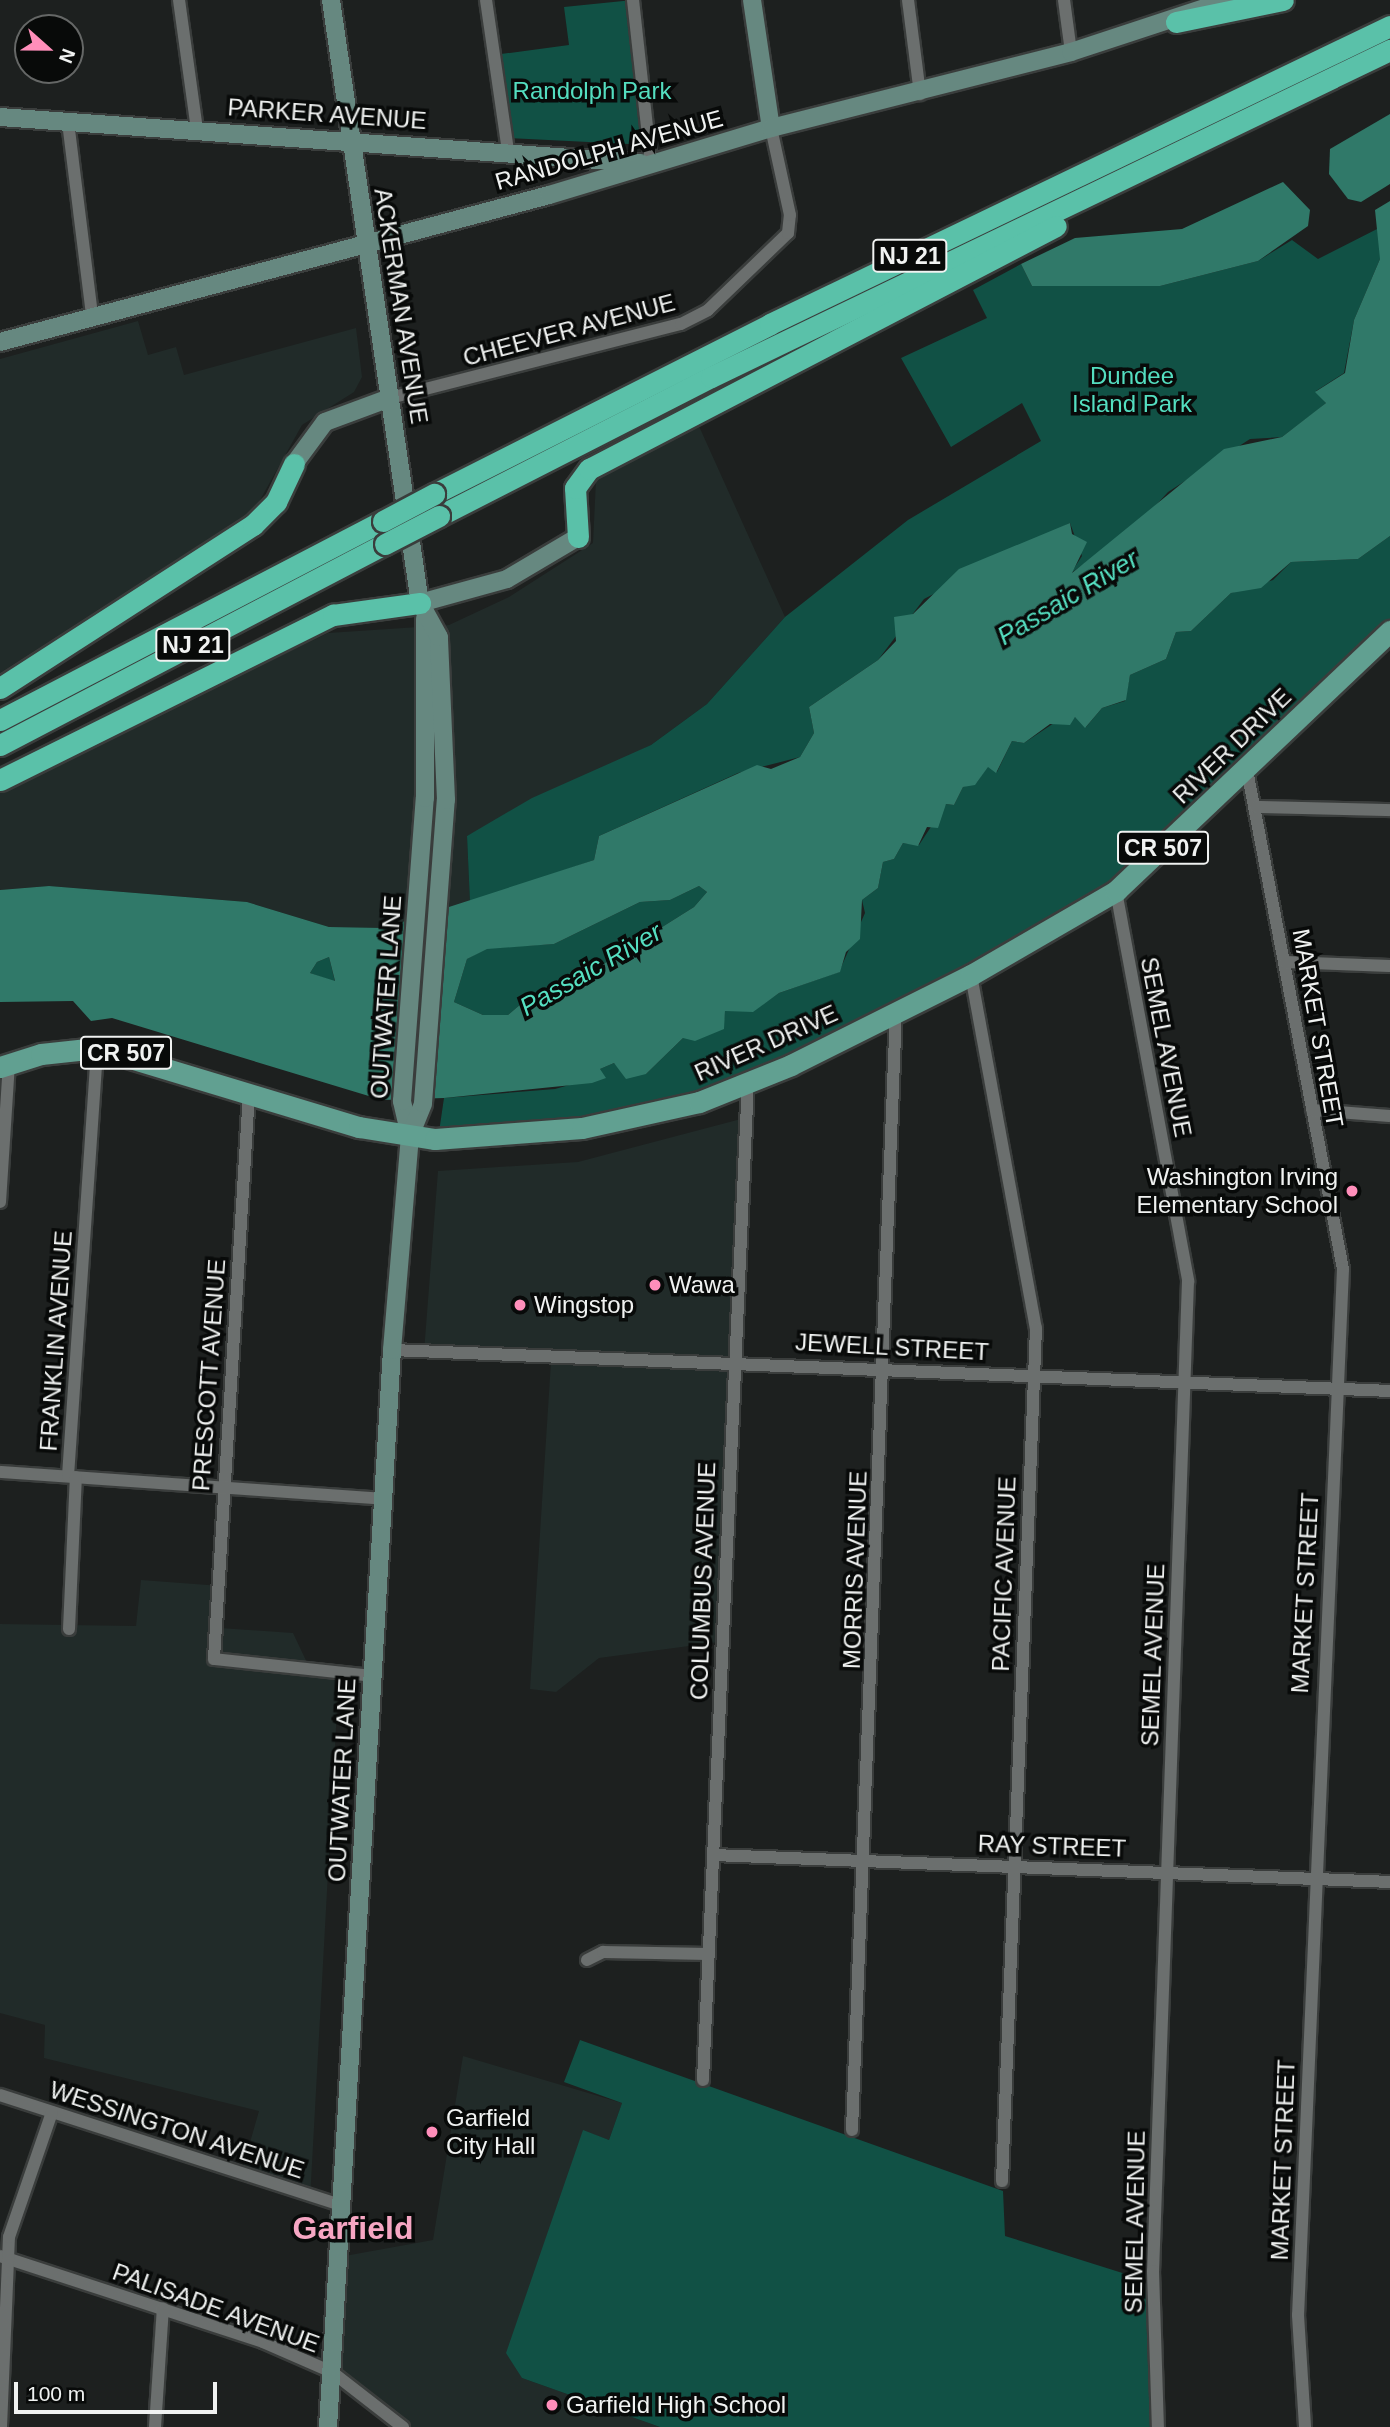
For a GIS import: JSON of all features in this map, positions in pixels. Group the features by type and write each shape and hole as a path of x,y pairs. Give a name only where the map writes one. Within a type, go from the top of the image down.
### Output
{"highway":[{"path":"1176,22 1283,0"},
{"name":"NJ 21","path":"0,720 735,341 1390,26"},
{"name":"NJ 21","path":"0,745 711,377 1390,50"},
{"path":"578,537 575,488 589,470 1144,181 1283,102"},
{"path":"0,688 253,525 276,502 294,464"},
{"path":"0,780 333,615 423,611"}],"main road":[{"name":"RIVER DRIVE","path":"5,1065 97,1048 249,1093 410,1136 473,1139 582,1128 748,1083 971,975 1116,891 1390,631"}],"street":[{"path":"178,0 197,130"},
{"name":"ACKERMAN AVENUE","path":"331,0 364,244 423,611 420,860"},
{"path":"486,0 508,151"},
{"path":"633,0 651,164"},
{"path":"752,0 771,128"},
{"path":"908,0 920,94"},
{"path":"1064,0 1071,52"},
{"name":"RANDOLPH AVENUE","path":"0,342 364,244 771,128 920,94 1071,52 1176,22 1223,1"},
{"name":"PARKER AVENUE","path":"0,117 508,151 651,164"},
{"path":"68,122 92,316"},
{"name":"CHEEVER AVENUE","path":"390,397 681,324 708,310 788,233 790,215 771,128"},
{"path":"294,464 325,422 390,397"},
{"path":"423,611 506,579 578,537"},
{"name":"ACKERMAN AVENUE","path":"423,611 439,637 443,863"},
{"name":"MARKET STREET","path":"1247,769 1343,1269 1314,1878 1298,2315 1305,2427"},
{"path":"1256,807 1390,810"},
{"name":"OUTWATER LANE","path":"410,1136 402,1101 420,860"},
{"name":"OUTWATER LANE","path":"328,2427 392,1350 410,1136 423,1103 443,863"},
{"name":"SEMEL AVENUE","path":"1116,891 1188,1281 1165,1872 1153,2271 1158,2427"},
{"path":"1285,962 1390,966"},
{"name":"PACIFIC AVENUE","path":"971,975 1035,1302 1002,2181"},
{"name":"MORRIS AVENUE","path":"852,2130 885,1368 896,1011"},
{"name":"FRANKLIN AVENUE","path":"69,1629 72,1477 97,1048"},
{"path":"0,1202 5,1065"},
{"name":"COLUMBUS AVENUE","path":"703,2080 748,1083"},
{"name":"PRESCOTT AVENUE","path":"249,1093 222,1487 214,1659 293,1671 373,1676"},
{"path":"1312,1110 1390,1116"},
{"name":"JEWELL STREET","path":"392,1350 734,1361 1390,1391"},
{"path":"0,1472 382,1499"},
{"name":"RAY STREET","path":"713,1854 1390,1882"},
{"path":"587,1960 603,1952 708,1954"},
{"name":"WESSINGTON AVENUE","path":"0,2095 341,2205"},
{"path":"1,2427 4,2258 52,2112"},
{"name":"PALISADE AVENUE","path":"4,2258 163,2308 332,2372 403,2427"},
{"path":"155,2427 163,2308"}],"shaded area":[{"path":"138,321 148,355 176,347 184,375 356,328 362,377 354,392 302,425 255,509 0,673 0,359"},
{"path":"698,424 785,617 707,704 651,745 467,836 470,903 384,928 329,927 247,902 49,886 0,890 0,790 328,633 449,625 509,597 593,543 596,480"},
{"path":"741,1119 719,1642 599,1658 556,1692 530,1689 551,1362 424,1352 438,1171 578,1162"},
{"path":"141,1580 221,1586 220,1628 293,1633 311,1671 339,1673 310,2200 240,2177 259,2111 44,2058 45,2025 0,2013 0,1624 136,1626"},
{"path":"463,2056 622,2103 609,2140 583,2131 522,2378 660,2427 403,2427 332,2372 339,2257 433,2240"}],"green space":[{"name":"Randolph Park","path":"633,0 649,145 506,138 494,55 569,45 564,7"},
{"name":"Dundee Island Park","path":"1381,227 1380,259 1354,320 1344,373 1316,391 1326,403 1282,437 1250,439 1168,492 1136,527 1071,573 1082,556 1070,523 924,599 878,660 809,707 814,733 800,757 738,773 599,836 594,860 470,903 467,836 532,798 651,745 707,704 785,617 908,520 1041,441 1022,403 951,447 901,358 987,318 973,290 1021,264 1032,286 1160,286 1258,261 1292,240 1318,259"},
{"path":"1390,536 1390,632 1116,891 699,1102 438,1139 444,1098 555,1089 601,1076 600,1069 614,1063 626,1074 646,1074 683,1038 723,1028 725,1011 753,1011 779,993 839,972 865,913 862,900 878,888 883,862 894,859 903,843 919,845 946,804 954,805 963,787 977,782 988,766 997,772 1012,741 1024,743 1057,721 1081,716 1086,727 1102,708 1125,701 1130,675 1166,659 1176,632 1191,631 1231,593 1273,580 1291,562 1358,559"},
{"path":"699,886 707,892 694,907 562,990 528,998 508,1015 483,1015 454,1002 467,959 487,948 554,944 640,902 670,900"},
{"path":"329,957 335,982 310,973 317,962"},
{"path":"580,2040 1003,2191 1005,2236 1151,2282 1155,2427 660,2427 522,2378 506,2353 583,2130 609,2140 622,2103 564,2082"}],"water":[{"path":"1390,114 1390,184 1361,202 1348,199 1329,174 1330,149"},
{"path":"1283,182 1310,210 1308,226 1258,261 1160,286 1032,286 1021,264 1075,238 1182,229"},
{"name":"Passaic River","path":"1390,201 1390,536 1358,559 1291,562 1261,588 1231,593 1191,631 1176,632 1166,659 1130,675 1126,700 1102,708 1085,728 1075,717 1070,725 1050,724 1024,743 1012,741 996,773 988,767 975,785 963,787 954,805 946,804 938,828 927,827 918,846 903,843 894,859 883,862 878,888 862,900 860,939 846,952 840,972 779,993 753,1012 725,1011 724,1029 695,1041 683,1038 646,1074 626,1079 614,1063 600,1069 606,1078 592,1083 444,1098 382,1100 112,1018 91,1021 73,1001 0,1002 0,890 49,886 247,902 329,927 384,928 594,860 599,836 757,765 771,769 800,757 814,733 809,707 878,660 896,641 894,617 913,614 959,569 1070,523 1072,534 1087,542 1072,573 1224,449 1282,437 1326,403 1315,392 1345,373 1354,320 1380,259 1375,210","holes":["699,886 707,892 694,907 562,990 528,998 508,1015 483,1015 454,1002 467,959 487,949 554,944 640,902 670,900","329,957 335,981 310,973 317,962"]}],"place":[{"name":"Washington Irving Elementary School","path":"1352,1191"},
{"name":"Wawa","path":"655,1285"},
{"name":"Wingstop","path":"520,1305"},
{"name":"Garfield City Hall","path":"432,2132"},
{"name":"Garfield High School","path":"552,2405"}],"district":[{"name":"Garfield","path":"353,2228"}]}
